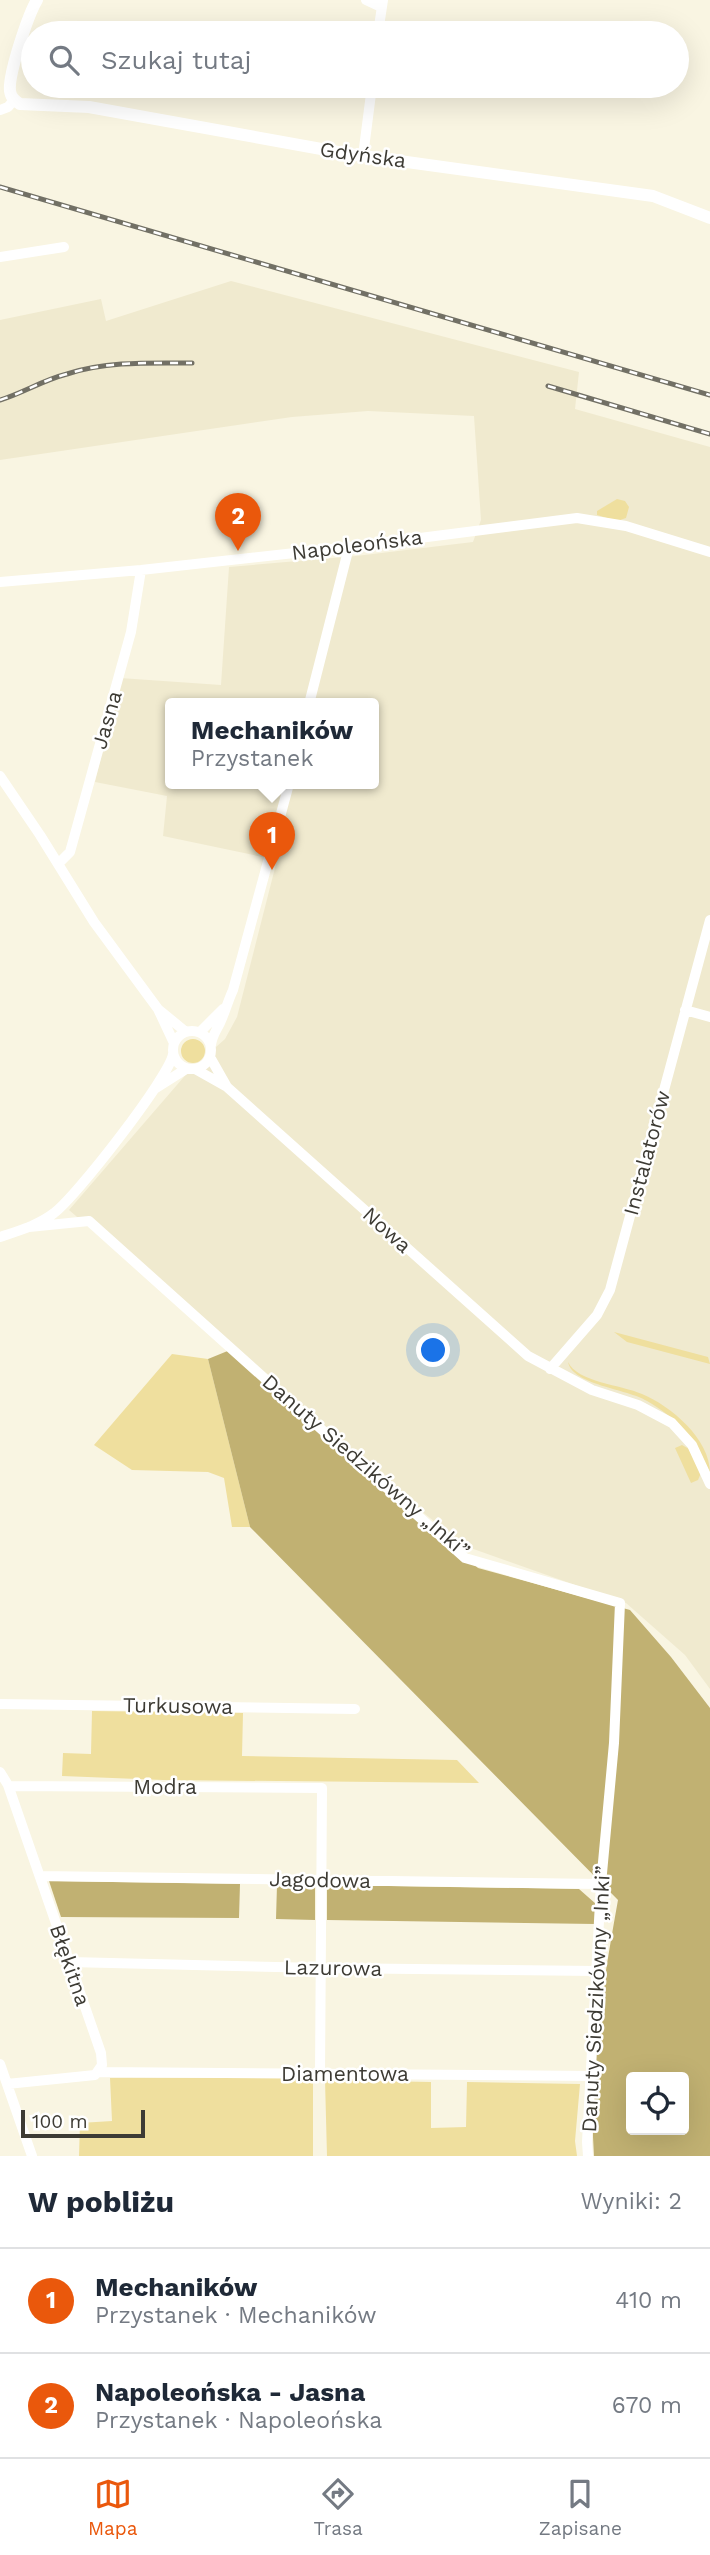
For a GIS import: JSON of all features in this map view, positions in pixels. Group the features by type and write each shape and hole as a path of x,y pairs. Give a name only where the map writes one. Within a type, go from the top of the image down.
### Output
{"main road":[{"path":"28,21 34,2"},
{"path":"12,97 21,42"},
{"name":"Gdyńska","path":"12,97 20,104 89,107 363,156 653,196 710,218"}],"street":[{"path":"366,0 382,4"},
{"path":"0,103 12,97"},
{"path":"0,110 8,107 12,97"},
{"path":"363,156 370,98"},
{"path":"0,257 64,247"},
{"name":"Napoleońska","path":"0,582 141,570 349,547 577,518 626,526 710,552"},
{"path":"311,698 349,547"},
{"name":"Jasna","path":"58,863 70,852 131,632 141,570"},
{"path":"0,776 94,922 158,1009 179,1064 190,1069"},
{"path":"155,1088 190,1069 204,1065 210,1057 214,1033 237,978 288,789"},
{"name":"Instalatorów","path":"550,1368 597,1315 610,1290 710,920"},
{"path":"158,1009 186,1032 200,1032 223,1009"},
{"path":"685,1010 710,1017"},
{"path":"0,1237 29,1227 55,1213 77,1191 155,1088 172,1063 174,1048 186,1032"},
{"path":"200,1032 211,1045"},
{"name":"Nowa","path":"210,1057 227,1087"},
{"name":"Nowa","path":"190,1069 227,1087 528,1356 592,1390 638,1405 672,1423 692,1446 710,1484"},
{"name":"Danuty Siedzikówny „Inki”","path":"29,1227 89,1221 465,1558 620,1602 614,1743 596,1970 588,2156"},
{"name":"Turkusowa","path":"0,1704 355,1709"},
{"name":"Błękitna","path":"0,1772 9,1786 101,2053 102,2065 99,2072"},
{"name":"Modra","path":"9,1786 322,1788 321,1880"},
{"name":"Jagodowa","path":"40,1876 601,1884"},
{"path":"320,2074 321,1880"},
{"name":"Lazurowa","path":"69,1962 320,1969 596,1970"},
{"path":"0,2064 32,2156"},
{"path":"7,2084 79,2078 99,2072"},
{"name":"Diamentowa","path":"99,2072 591,2076"}],"shaded area":[{"path":"231,281 579,372 575,409 710,447 710,1689 685,1655 626,1603 465,1546 385,1482 69,1210 189,1071 225,1039 237,1017 277,860 163,836 167,796 95,782 120,678 221,685 229,567 473,542 481,520 474,416 368,411 292,417 0,460 0,320 101,299 106,321"},
{"path":"617,499 625,501 629,507 626,518 617,521 597,515 597,511"},
{"path":"193,1039 202,1042 205,1051 202,1060 193,1063 184,1060 181,1051 184,1042"},
{"path":"614,1332 708,1357 710,1364 627,1342"},
{"path":"230,1350 385,1482 478,1568 630,1610 710,1708 710,2156 594,2156 595,2060 602,1996 618,1900 250,1527 208,1359"},
{"path":"172,1354 208,1359 250,1527 232,1527 224,1478 208,1472 132,1470 94,1445"},
{"path":"568,1362 573,1369 590,1379 642,1394 676,1415 696,1436 708,1460 710,1473 692,1441 668,1415 638,1397 579,1376 572,1370"},
{"path":"682,1445 689,1449 701,1473 698,1480 691,1483 675,1448"},
{"path":"92,1711 243,1713 242,1756 457,1760 479,1783 163,1780 62,1776 63,1753 91,1754"},
{"path":"49,1881 240,1884 239,1918 61,1917"},
{"path":"277,1885 315,1886 315,1920 276,1919"},
{"path":"327,1885 579,1889 596,1904 595,1924 327,1920"},
{"path":"110,2078 313,2078 313,2156 79,2156 80,2123 112,2121"},
{"path":"325,2080 431,2082 431,2128 466,2127 467,2082 580,2084 575,2141 577,2156 327,2156"}],"railway":[{"path":"0,187 710,395"},
{"path":"0,400 82,370 129,364 192,363"},
{"path":"548,386 710,434"}],"place":[{"name":"Napoleońska - Jasna","path":"238,551"},
{"name":"Mechaników","path":"272,870"}]}
